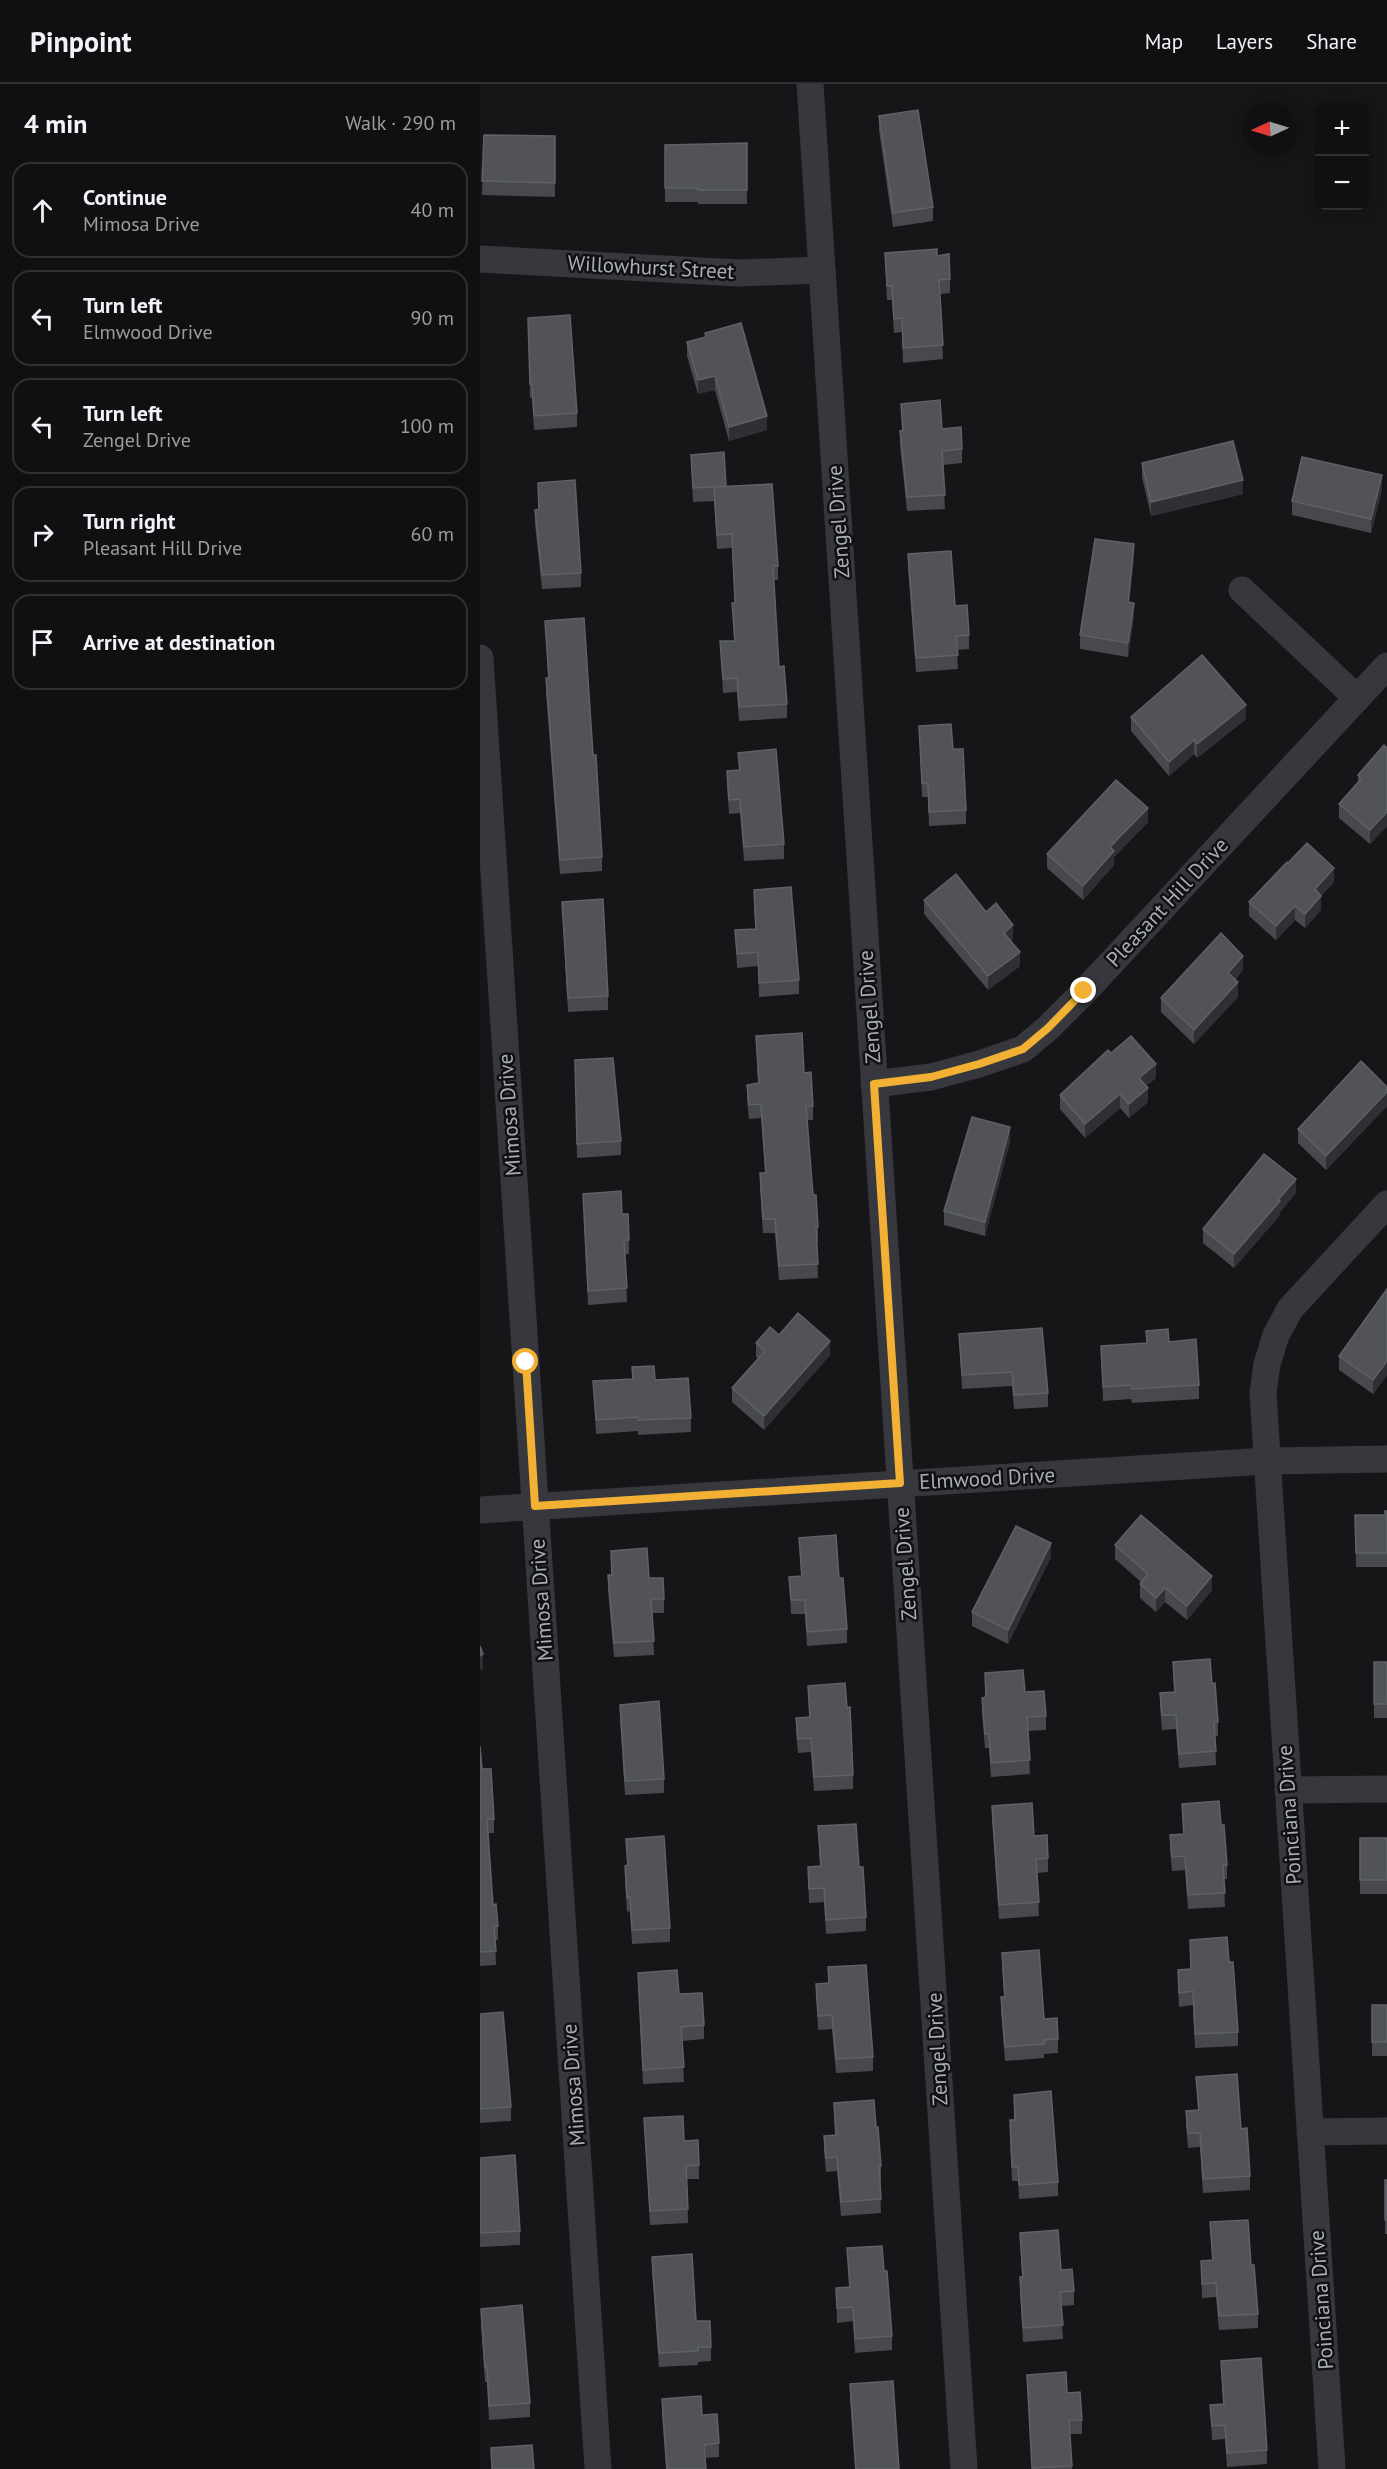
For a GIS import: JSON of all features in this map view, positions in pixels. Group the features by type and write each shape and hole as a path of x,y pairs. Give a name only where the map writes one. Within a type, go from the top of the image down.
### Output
{"street":[{"name":"Zengel Drive","path":"810,84 964,2469"},
{"name":"Willowhurst Street","path":"480,259 738,273 822,270"},
{"path":"1242,590 1357,698"},
{"name":"Mimosa Drive","path":"480,658 598,2469"},
{"name":"Pleasant Hill Drive","path":"874,1084 931,1077 1023,1049 1048,1028 1084,991 1387,666"},
{"name":"Poinciana Drive","path":"1332,2469 1263,1393 1267,1364 1276,1335 1290,1309 1387,1204"},
{"name":"Elmwood Drive","path":"480,1510 1266,1461 1387,1459"},
{"path":"1288,1790 1387,1789"},
{"path":"1310,2132 1387,2131"}],"building":[{"path":"918,110 933,207 893,213 879,116"},
{"path":"484,135 555,136 555,183 482,181"},
{"path":"747,143 747,190 665,188 665,145"},
{"path":"937,249 937,256 949,254 950,279 939,280 943,345 903,348 902,318 894,319 892,286 887,286 885,253"},
{"path":"570,315 577,413 534,416 532,384 530,384 528,318"},
{"path":"741,323 767,416 729,427 715,376 698,380 687,342 706,337 705,333"},
{"path":"940,400 942,429 961,427 962,449 942,451 945,495 907,497 900,431 903,430 901,404"},
{"path":"1233,441 1243,480 1151,502 1142,463"},
{"path":"724,452 726,486 693,488 691,455"},
{"path":"1302,457 1382,475 1371,519 1292,501"},
{"path":"575,480 581,573 542,575 535,510 539,509 538,483"},
{"path":"772,484 778,566 773,566 779,667 784,666 787,704 739,707 737,678 723,679 720,641 735,641 732,603 735,603 732,534 717,535 714,487"},
{"path":"1095,539 1134,544 1128,602 1134,603 1128,643 1080,635"},
{"path":"951,551 955,606 967,605 969,635 956,636 958,655 916,658 908,554"},
{"path":"584,618 602,857 560,860 546,678 549,678 545,621"},
{"path":"1202,655 1246,705 1197,744 1194,740 1169,762 1131,717"},
{"path":"951,724 953,749 963,749 966,810 929,812 928,783 922,783 919,726"},
{"path":"1384,745 1387,748 1387,812 1370,830 1339,804 1361,779 1358,775"},
{"path":"776,749 784,844 744,847 740,799 729,800 727,771 740,770 738,753"},
{"path":"1116,780 1148,808 1110,847 1114,851 1083,886 1047,854"},
{"path":"1307,843 1334,868 1315,889 1321,896 1305,914 1295,906 1276,926 1249,902"},
{"path":"956,874 986,912 996,903 1013,925 1004,933 1020,952 988,976 924,900"},
{"path":"791,887 799,980 759,983 758,952 737,954 735,930 756,929 754,890"},
{"path":"603,899 608,996 568,998 562,902"},
{"path":"1221,933 1243,956 1228,973 1238,982 1194,1030 1161,998"},
{"path":"802,1033 804,1073 811,1072 813,1106 806,1106 813,1195 816,1195 818,1264 779,1266 775,1219 763,1219 760,1173 766,1173 761,1104 749,1105 747,1085 759,1083 756,1036"},
{"path":"1131,1036 1156,1064 1139,1078 1148,1088 1129,1104 1120,1094 1085,1124 1060,1095 1108,1050 1111,1053"},
{"path":"613,1058 621,1141 577,1144 575,1060"},
{"path":"1361,1061 1387,1087 1387,1092 1326,1156 1298,1129"},
{"path":"972,1117 1010,1127 985,1222 944,1211"},
{"path":"1264,1154 1296,1179 1234,1254 1203,1229"},
{"path":"621,1191 622,1214 628,1214 629,1240 624,1240 627,1288 588,1291 583,1194"},
{"path":"1387,1289 1387,1361 1373,1380 1339,1356"},
{"path":"798,1313 830,1341 764,1416 732,1388 765,1351 756,1343 770,1327 779,1335"},
{"path":"1042,1328 1048,1393 1014,1395 1012,1372 962,1375 959,1334"},
{"path":"1168,1329 1169,1342 1196,1339 1199,1385 1132,1389 1131,1385 1103,1387 1101,1346 1147,1343 1146,1331"},
{"path":"654,1366 655,1380 688,1378 691,1418 638,1420 638,1417 596,1420 593,1381 633,1379 632,1367"},
{"path":"1387,1511 1387,1553 1356,1553 1355,1515 1385,1515"},
{"path":"1141,1515 1212,1576 1187,1606 1165,1588 1156,1598 1140,1584 1148,1574 1115,1545"},
{"path":"1016,1526 1051,1543 1008,1630 972,1612"},
{"path":"836,1535 839,1578 843,1578 847,1629 807,1632 805,1600 791,1600 789,1577 802,1576 799,1538"},
{"path":"647,1548 649,1578 663,1578 664,1599 651,1599 654,1641 614,1643 608,1575 612,1575 611,1551"},
{"path":"1210,1659 1212,1684 1215,1683 1218,1722 1214,1723 1216,1751 1179,1754 1176,1715 1162,1715 1160,1693 1175,1692 1173,1662"},
{"path":"1374,1662 1387,1662 1387,1704 1374,1704"},
{"path":"1023,1670 1025,1692 1044,1691 1046,1716 1027,1717 1030,1760 991,1763 989,1734 985,1734 982,1698 986,1697 985,1673"},
{"path":"845,1683 847,1708 850,1707 853,1775 814,1777 811,1738 798,1739 796,1718 810,1717 808,1686"},
{"path":"659,1701 664,1779 625,1781 620,1705"},
{"path":"480,1746 482,1769 491,1769 494,1819 487,1819 493,1905 496,1904 498,1926 494,1926 496,1951 480,1952"},
{"path":"1219,1801 1221,1825 1224,1825 1227,1865 1223,1865 1225,1893 1188,1895 1185,1856 1172,1857 1170,1835 1184,1834 1182,1804"},
{"path":"1032,1803 1034,1836 1047,1835 1048,1858 1036,1859 1039,1902 999,1905 992,1806"},
{"path":"856,1824 859,1867 863,1867 866,1917 826,1920 824,1888 809,1889 808,1867 821,1866 818,1826"},
{"path":"664,1836 670,1928 632,1930 630,1897 627,1898 626,1839"},
{"path":"1360,1838 1387,1838 1387,1880 1360,1880"},
{"path":"1227,1937 1229,1962 1233,1962 1238,2032 1195,2034 1193,1991 1179,1993 1178,1970 1191,1969 1190,1940"},
{"path":"1039,1950 1044,2019 1057,2018 1058,2039 1044,2040 1044,2044 1005,2047 1001,1997 1005,1997 1002,1953"},
{"path":"866,1965 873,2057 836,2059 832,2015 818,2016 816,1984 829,1983 828,1967"},
{"path":"677,1970 679,1994 702,1993 704,2025 681,2027 684,2067 643,2070 638,1973"},
{"path":"1372,2005 1387,2005 1387,2042 1372,2042"},
{"path":"503,2012 511,2107 480,2109 480,2014"},
{"path":"1237,2074 1241,2129 1247,2128 1250,2176 1203,2179 1200,2133 1188,2133 1186,2111 1199,2110 1196,2077"},
{"path":"1051,2091 1058,2182 1019,2185 1018,2167 1012,2167 1010,2120 1015,2120 1014,2095"},
{"path":"874,2100 881,2166 879,2166 881,2199 841,2202 837,2157 826,2158 824,2136 836,2135 834,2103"},
{"path":"683,2116 684,2141 698,2140 699,2165 686,2166 688,2209 650,2211 644,2118"},
{"path":"515,2155 520,2231 480,2233 480,2158"},
{"path":"1385,2180 1387,2180 1387,2220 1385,2220"},
{"path":"1248,2220 1258,2314 1219,2316 1216,2283 1202,2284 1201,2261 1213,2260 1210,2222"},
{"path":"1058,2230 1061,2270 1072,2269 1074,2291 1060,2292 1063,2325 1023,2328 1020,2233"},
{"path":"882,2246 884,2271 887,2271 892,2336 855,2339 853,2307 837,2308 836,2288 850,2287 847,2248"},
{"path":"692,2254 696,2321 710,2321 711,2347 698,2347 698,2351 659,2353 652,2257"},
{"path":"522,2305 530,2403 489,2406 481,2309"},
{"path":"1261,2358 1267,2450 1227,2453 1225,2425 1212,2426 1210,2405 1224,2404 1221,2361"},
{"path":"1066,2372 1067,2393 1080,2392 1082,2420 1069,2420 1072,2466 1032,2468 1027,2375"},
{"path":"893,2381 899,2469 856,2469 850,2384"},
{"path":"701,2396 702,2415 717,2414 719,2443 704,2445 706,2469 667,2469 662,2399"},
{"path":"532,2445 534,2469 492,2469 491,2448"}],"route":[{"path":"526,1362 535,1506 900,1483 874,1084 931,1077 1023,1049 1048,1028 1084,991"}]}
